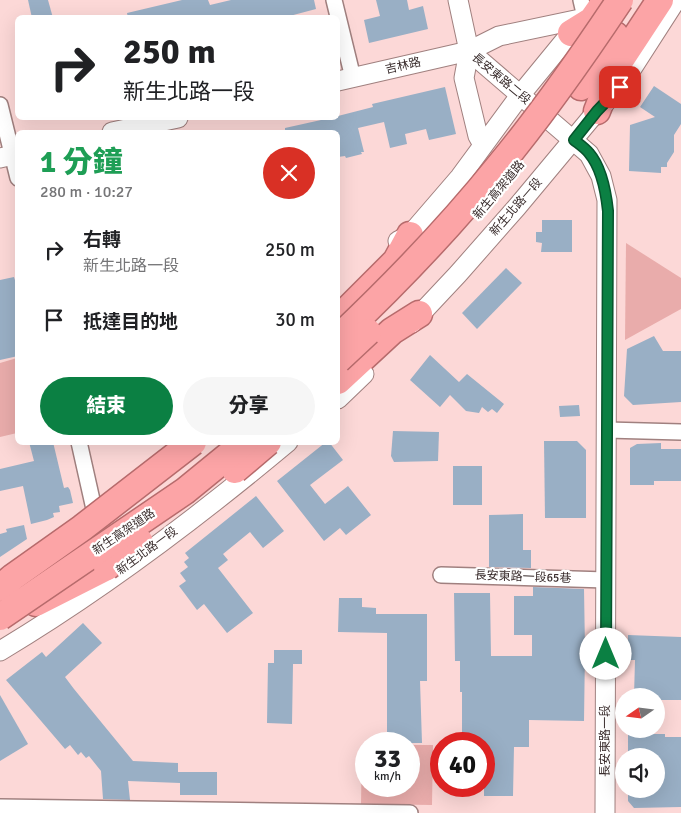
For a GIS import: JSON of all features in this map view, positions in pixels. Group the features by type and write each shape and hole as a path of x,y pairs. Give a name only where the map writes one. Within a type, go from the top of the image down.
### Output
{"highway":[{"path":"582,13 592,20 606,0"},
{"name":"新生高架道路","path":"340,336 406,269 499,166 566,79 620,0"},
{"name":"新生高架道路","path":"340,358 439,259 488,205 580,87 638,0"},
{"path":"597,111 612,73 660,0"},
{"path":"340,317 396,261 410,235"},
{"path":"340,379 392,330 419,314"},
{"path":"0,588 82,528 189,445"},
{"name":"新生高架道路","path":"0,600 35,578 142,503 215,445"},
{"name":"新生高架道路","path":"0,617 185,491 241,445"},
{"path":"0,622 107,567 207,492 264,445"}],"street":[{"path":"334,0 336,15"},
{"name":"長安東路二段","path":"458,0 469,51 574,140"},
{"name":"新生北路一段","path":"340,397 395,344 419,314 458,274 597,111 620,87 676,0"},
{"path":"340,301 399,241 410,235 460,177 582,13"},
{"name":"吉林路","path":"345,80 469,51 499,36 582,13"},
{"path":"340,44 345,80"},
{"path":"469,51 464,78 478,136 484,145"},
{"path":"0,105 10,156 15,170"},
{"path":"121,130 169,120"},
{"name":"長安東路一段","path":"574,140 593,160 601,176 607,200 605,813"},
{"path":"607,430 681,432"},
{"path":"80,445 94,509"},
{"path":"0,571 94,509 179,445"},
{"path":"143,555 119,522 118,506 182,460 183,445"},
{"name":"新生北路一段","path":"0,651 82,598 143,555 210,506 284,445"},
{"path":"18,559 28,564 102,518 119,522"},
{"name":"長安東路一段65巷","path":"441,575 606,580"},
{"path":"0,807 134,808 220,812 316,811 410,813"}],"shaded area":[{"path":"626,243 681,278 681,309 625,340"},
{"path":"15,359 15,433 0,437 0,363"},
{"path":"420,745 430,745 430,797 432,797 432,805 361,804 361,797 420,797"}],"building":[{"path":"28,0 48,0 52,15 31,15"},
{"path":"182,0 208,0 210,5 231,0 314,0 316,9 293,15 127,15 127,13"},
{"path":"376,0 407,0 409,10 423,6 428,29 369,43 364,20 380,16"},
{"path":"654,86 681,104 681,124 674,135 674,152 667,163 667,167 661,167 661,173 629,171 630,125 655,117 640,107"},
{"path":"445,87 456,134 429,140 426,129 405,134 407,144 390,148 384,122 358,128 364,152 346,158 345,156 340,157 340,130 285,130 285,128 321,120 340,120 340,115 373,107 372,104"},
{"path":"542,220 572,220 572,252 541,252 542,243 536,242 536,232 542,232"},
{"path":"506,268 522,283 477,329 462,313"},
{"path":"14,277 15,280 15,357 0,360 0,280"},
{"path":"654,336 663,351 681,351 681,402 633,405 624,396 627,349"},
{"path":"430,355 459,382 467,374 504,404 497,413 492,409 488,412 482,407 479,413 466,411 450,395 440,407 410,380"},
{"path":"579,405 580,416 560,417 559,406"},
{"path":"393,431 439,432 438,461 394,462 391,456"},
{"path":"544,441 577,441 586,450 586,518 545,518"},
{"path":"661,443 661,449 681,449 681,481 654,481 654,485 630,485 630,448 637,444"},
{"path":"30,445 54,445 64,488 68,487 70,490 73,503 59,506 60,512 53,513 54,517 31,524 23,486 0,491 0,469 34,461"},
{"path":"322,445 331,445 343,460 310,485 325,504 348,486 371,515 346,535 340,528 324,541 277,481"},
{"path":"453,466 482,466 482,505 453,505"},
{"path":"256,496 284,531 263,548 250,532 223,554 228,560 218,568 253,613 227,633 204,604 197,610 179,586 186,581 180,573 188,567 184,562 189,558 185,553"},
{"path":"523,514 523,550 531,550 531,568 489,567 489,515"},
{"path":"24,525 27,539 0,557 0,534 7,532 6,529"},
{"path":"533,587 584,589 584,721 529,720 529,747 514,747 513,796 495,796 495,732 462,732 460,661 455,661 454,593 490,593 491,656 532,656 532,635 514,635 514,596 533,596"},
{"path":"339,598 362,598 362,607 376,608 376,614 427,614 427,681 420,681 422,743 420,743 420,732 387,732 387,633 338,632"},
{"path":"83,623 102,643 65,677 74,689 133,761 178,763 178,772 217,772 217,795 180,795 180,783 128,781 130,800 103,799 101,771 89,756 86,758 81,752 78,755 70,745 65,749 6,680 42,652 46,657"},
{"path":"628,635 681,637 681,700 665,700 665,688 634,688 635,660 628,660"},
{"path":"274,650 302,650 302,664 293,664 292,724 267,723 268,663 274,663"},
{"path":"0,695 28,744 0,761"},
{"path":"681,737 681,807 634,808 628,801 628,798 665,798 665,748 628,748 628,738"}],"route":[{"path":"606,654 608,211 601,176 589,154 574,140 597,111 620,87"}]}
